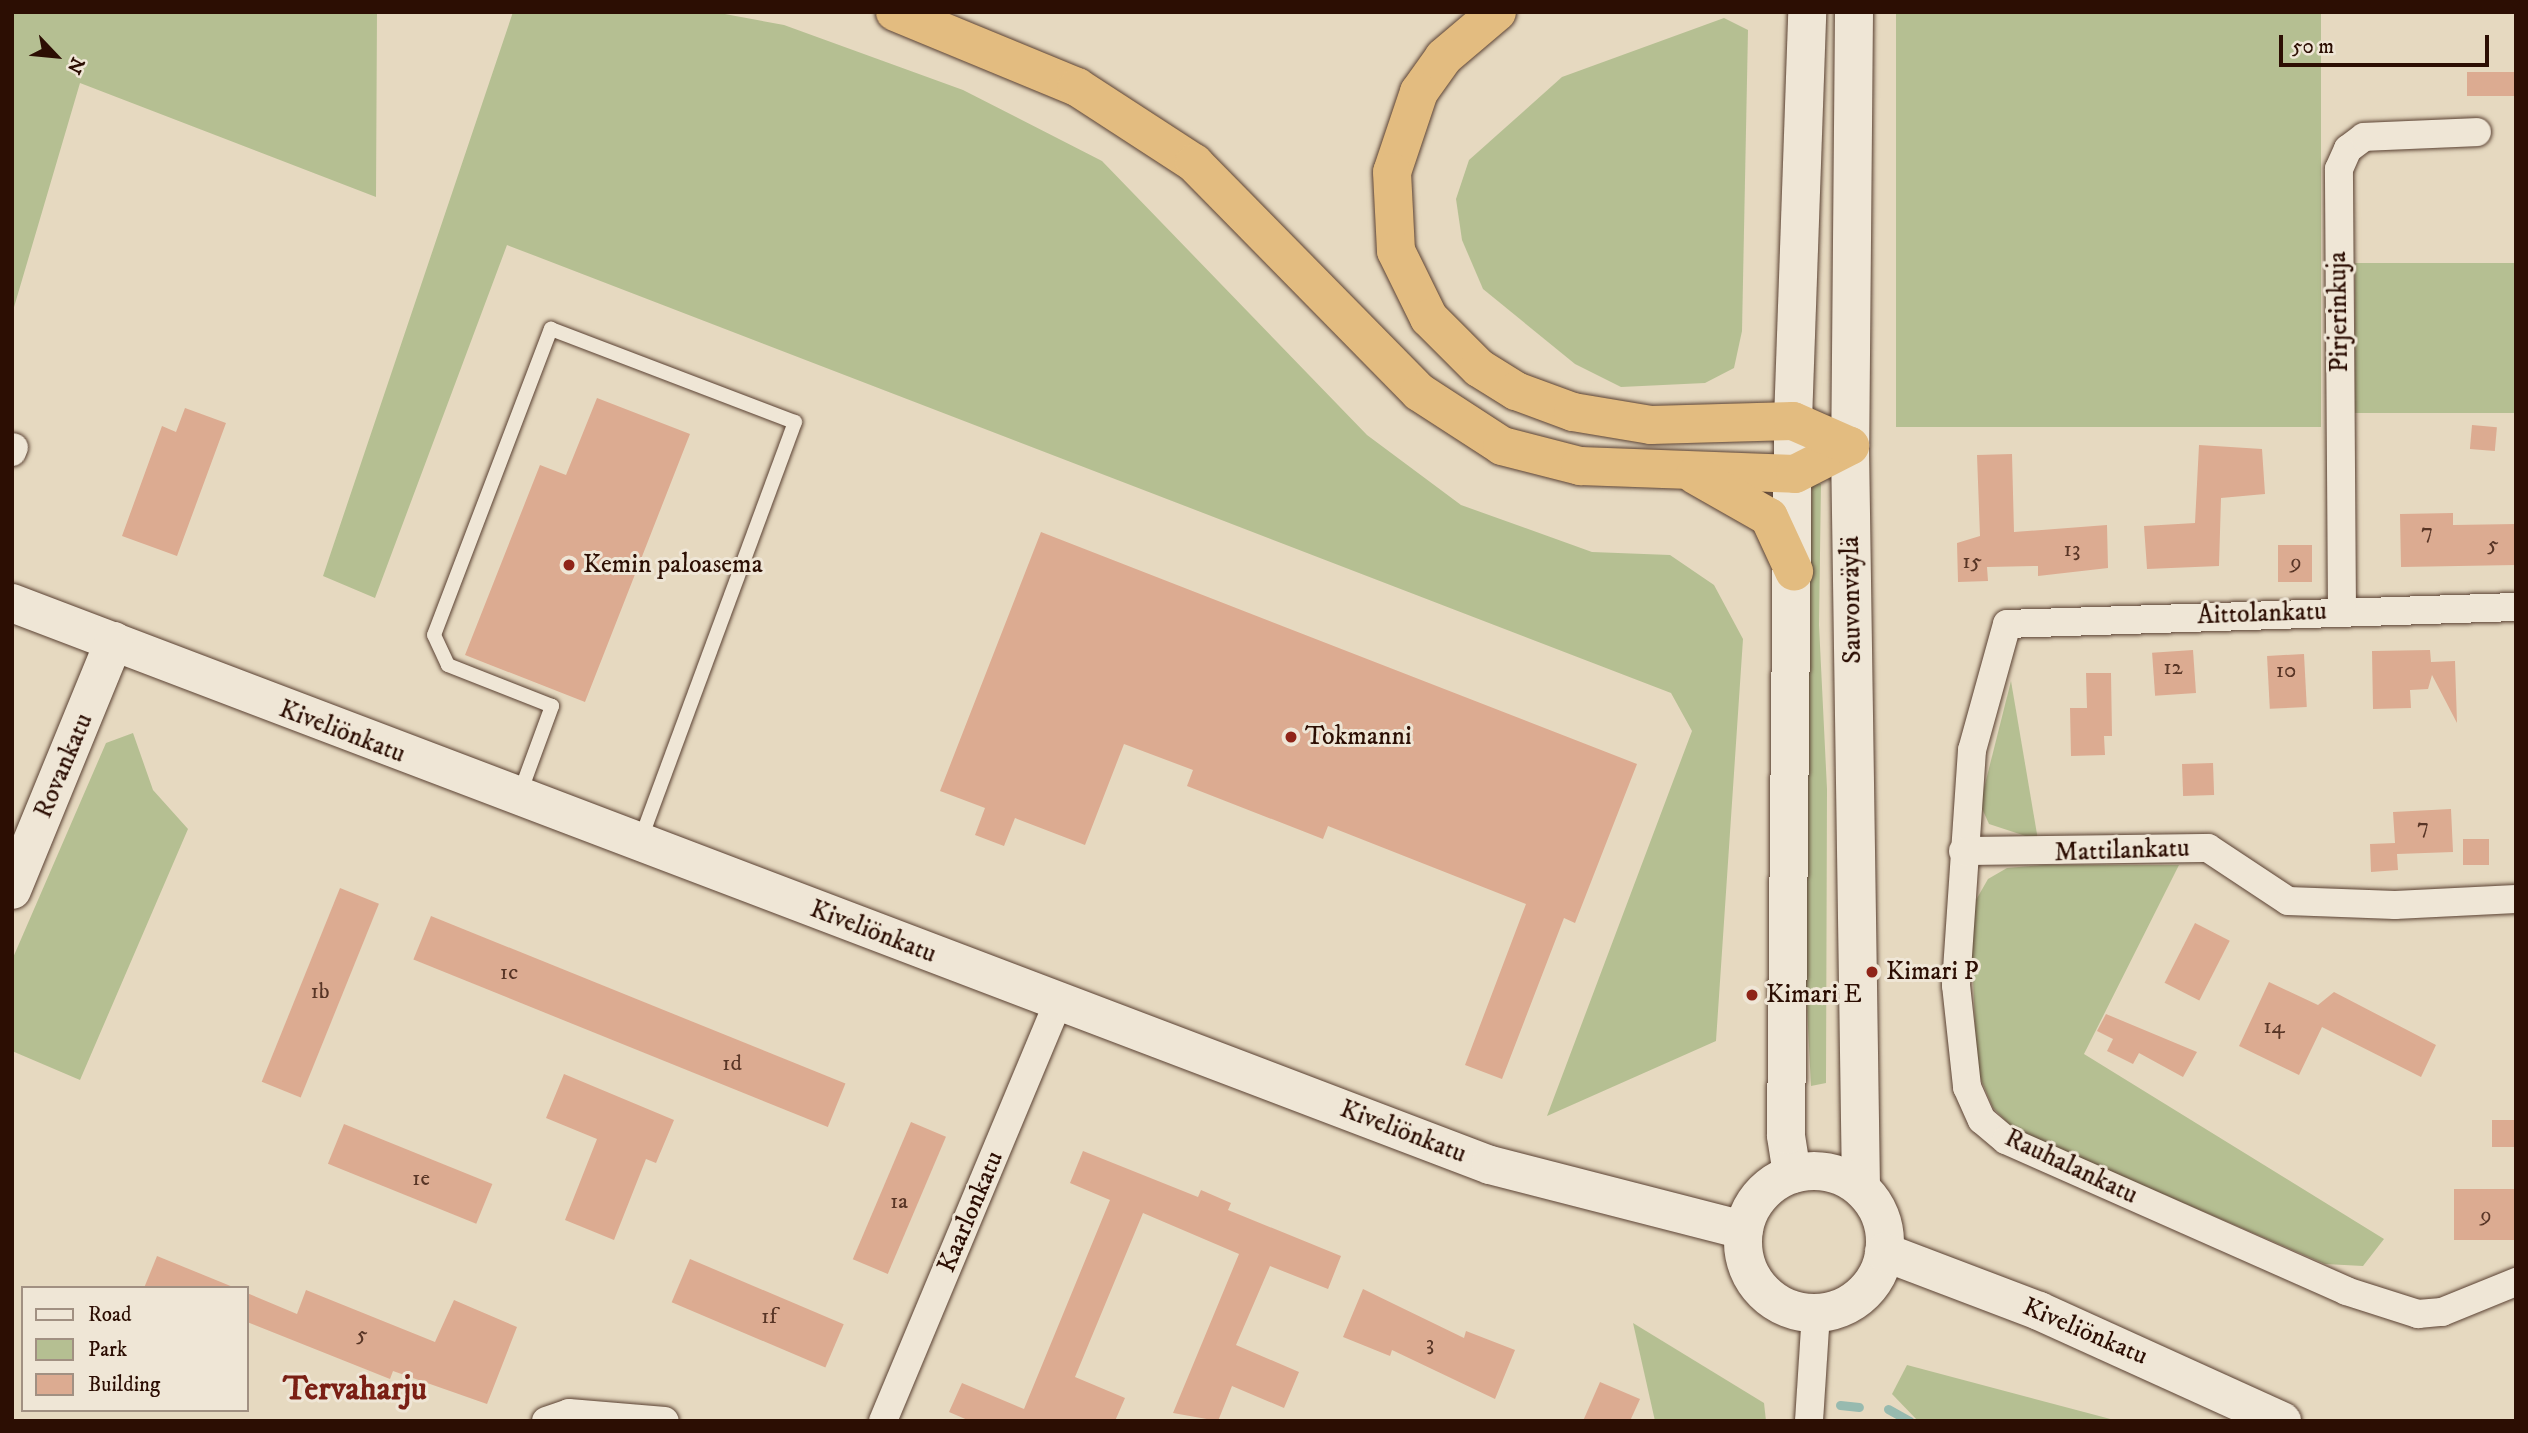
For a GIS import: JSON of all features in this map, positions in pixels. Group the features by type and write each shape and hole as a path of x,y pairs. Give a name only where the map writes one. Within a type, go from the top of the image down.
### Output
{"highway":[{"path":"895,12 1077,86 1194,163 1419,391 1471,431 1556,462 1687,471 1795,474 1850,446"},
{"path":"1497,12 1444,57 1419,92 1392,172 1396,251 1429,318 1479,368 1516,391 1573,412 1651,425 1793,421 1850,446"},
{"path":"1687,471 1769,517 1794,571"}],"main road":[{"name":"Sauvonväylä","path":"1854,24 1850,446 1861,1188"},
{"path":"1792,1174 1786,1135 1795,474 1793,421 1807,26"},
{"name":"Kiveliönkatu","path":"12,603 114,641 208,682 1490,1165 1744,1230"},
{"name":"Rovankatu","path":"12,890 114,641"},
{"path":"1792,1174 1840,1175 1861,1188 1883,1224 1884,1252 1867,1290 1844,1307 1816,1314 1795,1311 1759,1289 1743,1251 1744,1230 1760,1195 1792,1174"},
{"name":"Kiveliönkatu","path":"1884,1252 2039,1311 2282,1421"}],"street":[{"name":"Pirjerinkuja","path":"2342,611 2339,169 2348,149 2364,137 2477,132"},
{"name":"Aittolankatu","path":"2007,624 2516,607"},
{"name":"Rauhalankatu","path":"2007,624 1972,750 1956,929 1959,1046 1983,1120 2006,1140 2346,1291 2418,1314 2442,1312 2516,1282"},
{"name":"Mattilankatu","path":"1963,851 2208,848 2288,901 2395,905 2516,899"},
{"name":"Kaarlonkatu","path":"883,1421 1058,1002"},
{"path":"1809,1421 1816,1314"},
{"path":"546,1421 569,1413 665,1421"}],"lane":[{"path":"518,798 552,706 448,665 434,635 551,329 795,422 639,844"}],"green space":[{"path":"12,12 377,12 376,197 80,83 12,314"},
{"path":"513,12 714,12 784,25 963,90 1102,161 1367,435 1461,505 1592,552 1670,555 1714,585 1743,639 1716,1041 1547,1116 1692,731 1671,693 507,245 375,598 323,576"},
{"path":"1896,12 2321,12 2321,427 1896,427"},
{"path":"1724,18 1748,30 1742,331 1734,368 1705,383 1621,387 1575,364 1483,289 1462,240 1456,199 1469,160 1562,77"},
{"path":"2355,263 2516,263 2516,413 2355,413"},
{"path":"1812,484 1821,484 1819,625 1827,789 1826,1083 1811,1086 1803,927"},
{"path":"2011,681 2038,840 1989,824 1980,804"},
{"path":"133,733 153,790 188,829 80,1080 12,1051 12,960 106,743"},
{"path":"2043,865 2179,865 2084,1054 2384,1239 2363,1266 2325,1264 2015,1130 1993,1108 1977,1070 1971,933 1976,900 1988,879 2007,868"},
{"path":"1633,1323 1764,1403 1766,1421 1655,1421"},
{"path":"1907,1365 2118,1421 1918,1421 1892,1394"}],"building":[{"path":"2467,72 2516,72 2516,96 2467,96"},
{"name":"Kemin paloasema","path":"597,398 690,434 585,702 465,655 540,465 566,475"},
{"path":"185,408 226,423 177,556 122,536 162,426 176,432"},
{"path":"2472,425 2497,427 2495,451 2470,449"},
{"path":"2199,445 2262,449 2265,494 2221,498 2219,566 2147,569 2144,526 2195,523"},
{"path":"2012,454 2014,532 2107,525 2108,568 2038,576 2038,566 1987,567 1988,581 1958,582 1957,543 1980,536 1977,455"},
{"path":"2453,513 2453,525 2516,524 2516,565 2401,567 2400,514"},
{"path":"1041,532 1637,764 1575,923 1564,918 1502,1079 1465,1065 1526,904 1328,826 1323,839 1187,786 1193,770 1124,744 1085,845 1015,818 1004,846 975,835 985,808 940,791"},
{"path":"2278,545 2312,545 2312,582 2278,582"},
{"path":"2193,650 2196,693 2155,696 2152,653"},
{"path":"2430,650 2431,662 2455,661 2457,723 2432,675 2428,689 2410,690 2411,708 2373,709 2372,651"},
{"path":"2304,654 2307,707 2270,709 2267,656"},
{"path":"2086,673 2111,673 2112,736 2104,736 2105,755 2071,756 2070,708 2087,708"},
{"path":"2213,763 2214,795 2183,796 2182,764"},
{"path":"2451,809 2453,852 2397,854 2398,870 2371,872 2370,844 2395,843 2393,812"},
{"path":"2463,839 2489,839 2489,865 2463,865"},
{"path":"340,888 379,904 301,1098 262,1082"},
{"path":"431,916 845,1083 828,1127 413,960"},
{"path":"2195,923 2230,941 2199,1000 2165,983"},
{"path":"2269,982 2318,1005 2334,992 2436,1045 2421,1077 2322,1027 2299,1075 2239,1046"},
{"path":"2106,1014 2197,1052 2183,1077 2139,1053 2133,1064 2107,1051 2113,1039 2097,1031"},
{"path":"564,1074 674,1120 656,1163 646,1159 614,1240 565,1220 597,1139 546,1118"},
{"path":"2492,1120 2516,1120 2516,1147 2492,1147"},
{"path":"911,1122 946,1137 888,1274 853,1259"},
{"path":"344,1124 492,1184 476,1224 328,1164"},
{"path":"1083,1151 1198,1197 1201,1190 1231,1203 1228,1210 1341,1256 1328,1289 1270,1266 1236,1345 1299,1372 1284,1408 1232,1386 1218,1421 1173,1413 1239,1254 1143,1213 1075,1377 1125,1398 1115,1421 970,1421 949,1412 962,1383 1024,1409 1110,1200 1070,1183"},
{"path":"2454,1189 2516,1189 2516,1240 2454,1240"},
{"path":"157,1256 231,1286 145,1286"},
{"path":"690,1259 844,1324 825,1368 672,1302"},
{"path":"1363,1289 1464,1338 1466,1331 1515,1350 1495,1399 1392,1350 1390,1356 1343,1337"},
{"path":"306,1290 435,1342 454,1300 517,1327 487,1404 393,1371 390,1379 248,1322 248,1293 297,1314"},
{"path":"1600,1382 1640,1399 1630,1421 1583,1421"}],"waterway":[{"path":"1840,1405 1859,1407"},
{"path":"1888,1409 1910,1421"}],"place":[{"name":"Kemin paloasema","path":"569,565"},
{"name":"Tokmanni","path":"1291,737"},
{"name":"Kimari P","path":"1872,972"},
{"name":"Kimari E","path":"1752,995"}],"district":[{"name":"Tervaharju","path":"355,1390"}]}
